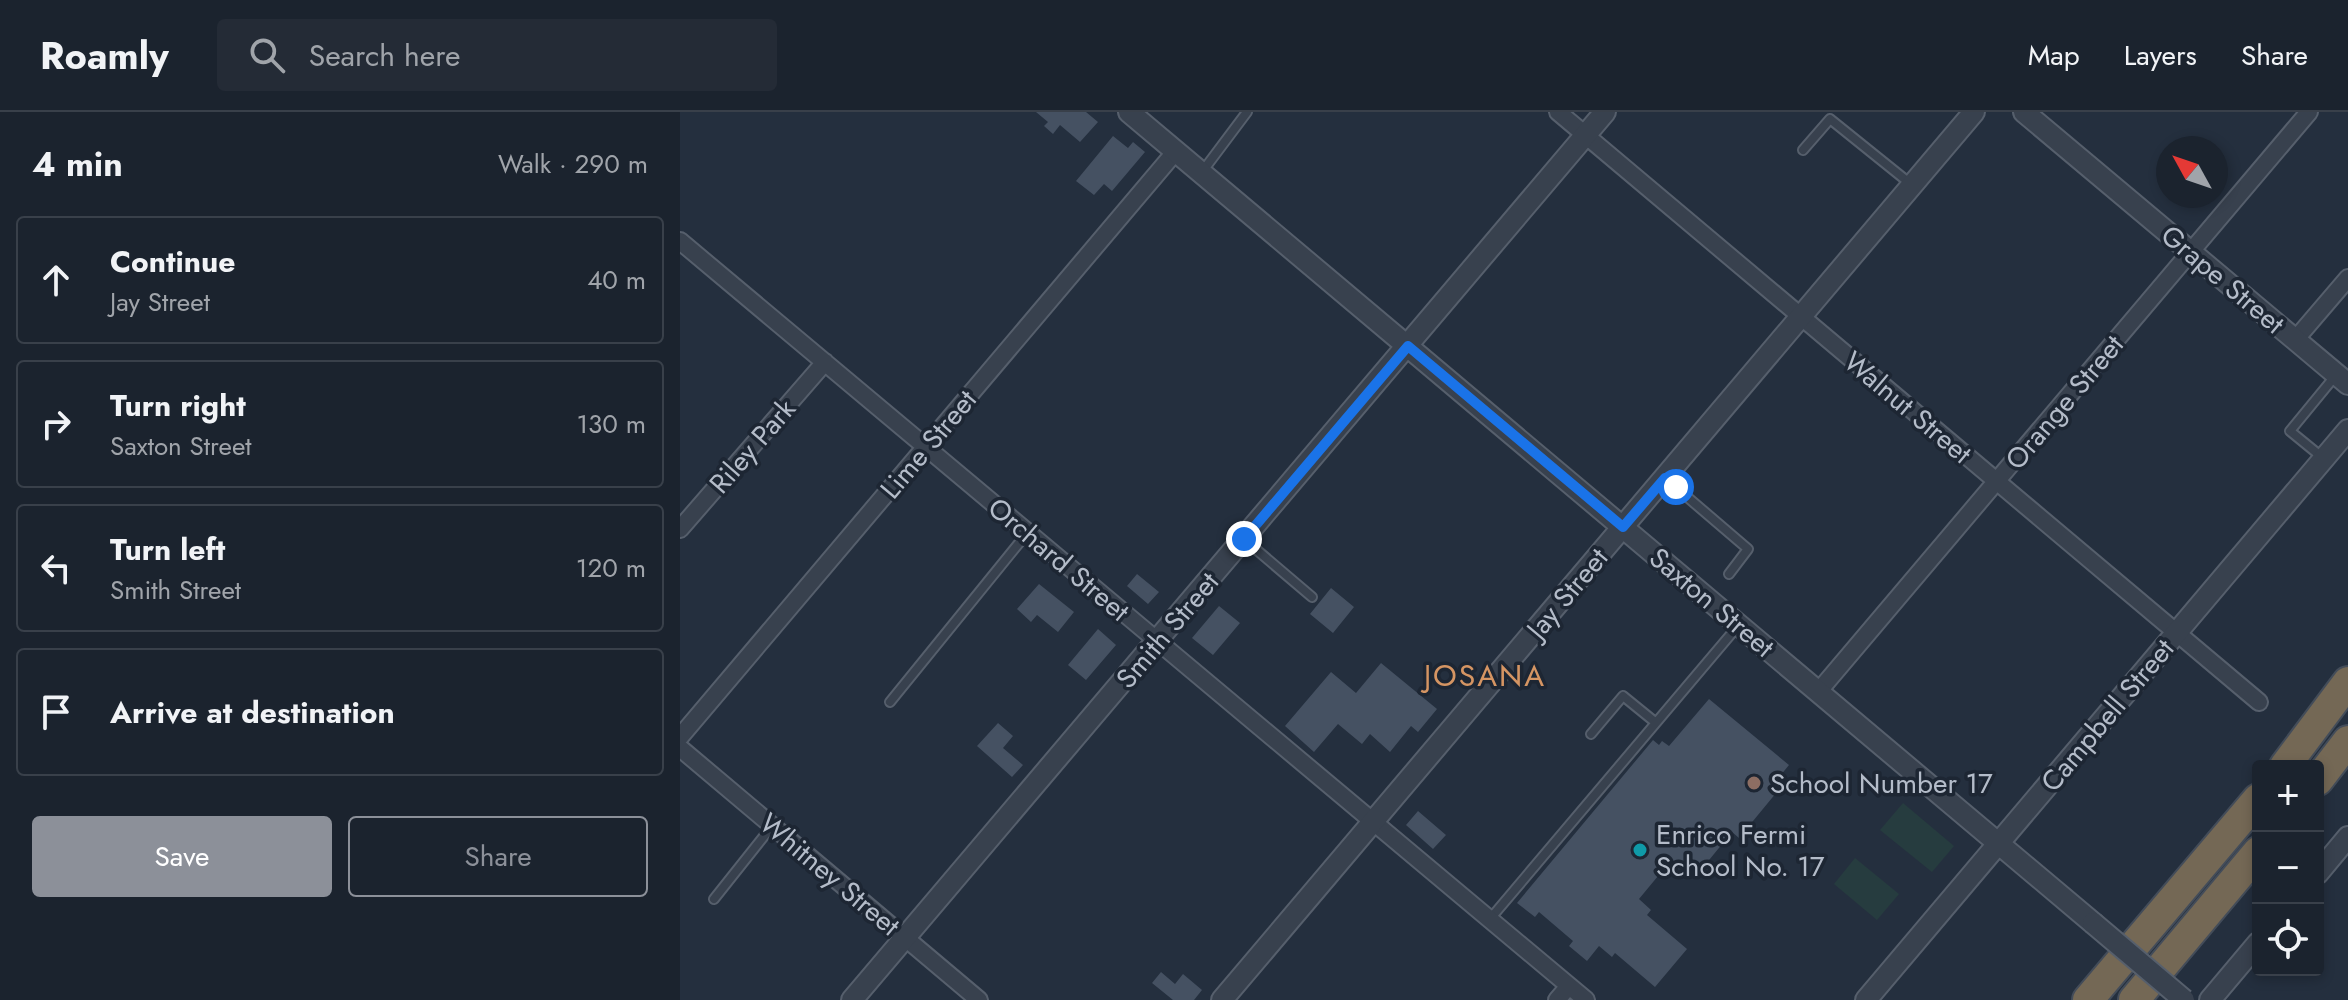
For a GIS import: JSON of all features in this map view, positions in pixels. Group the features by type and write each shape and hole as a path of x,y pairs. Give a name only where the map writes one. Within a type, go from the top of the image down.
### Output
{"highway":[{"path":"2290,760 2348,682"},
{"path":"2088,1000 2252,806"},
{"path":"2134,1000 2252,859"}],"street":[{"name":"Saxton Street","path":"1129,112 2184,1000"},
{"name":"Walnut Street","path":"1558,112 2259,702"},
{"name":"Smith Street","path":"852,1000 1605,112"},
{"name":"Jay Street","path":"1222,1000 1974,112"},
{"name":"Grape Street","path":"2024,112 2342,379"},
{"name":"Orange Street","path":"1818,692 2309,112"},
{"name":"Lime Street","path":"680,737 1176,151"},
{"name":"Orchard Street","path":"680,241 1586,1000"},
{"path":"2295,340 2348,278"},
{"name":"Riley Park","path":"680,529 825,362"},
{"name":"Campbell Street","path":"1866,1000 2348,430"},
{"name":"Whitney Street","path":"680,748 979,1000"},
{"path":"2324,866 2348,837"},
{"path":"2210,1000 2252,950"},
{"path":"1557,1000 1569,986"}],"lane":[{"path":"1201,173 1247,112"},
{"path":"1803,150 1830,119 1912,185"},
{"path":"2324,459 2290,431 2342,379"},
{"path":"1665,478 1748,549 1729,574"},
{"path":"890,702 1028,532"},
{"path":"1244,539 1312,597"},
{"path":"1490,919 1739,625"},
{"path":"1591,734 1623,696 1655,722"},
{"path":"714,899 772,826"}],"green space":[{"path":"1903,803 1954,846 1932,872 1880,830"},
{"path":"1855,858 1899,894 1877,920 1834,884"}],"building":[{"path":"1036,112 1086,112 1098,122 1080,142 1060,125 1053,134 1044,126 1048,122"},
{"path":"1113,136 1128,148 1133,142 1145,152 1112,191 1104,184 1094,195 1076,181"},
{"path":"1137,574 1159,592 1148,604 1127,586"},
{"path":"1039,584 1074,612 1058,632 1037,615 1031,622 1017,609"},
{"path":"1331,588 1354,607 1333,633 1310,614"},
{"path":"1219,606 1240,623 1213,655 1192,638"},
{"path":"1098,629 1116,645 1086,680 1068,665"},
{"path":"1381,663 1437,709 1418,732 1411,726 1390,752 1370,734 1362,744 1338,724 1314,752 1285,726 1331,672 1356,693"},
{"name":"Enrico Fermi School No. 17","path":"1709,699 1789,765 1780,776 1786,781 1739,838 1732,832 1696,876 1686,868 1663,870 1639,899 1651,910 1647,915 1687,949 1655,987 1615,953 1612,957 1599,946 1587,961 1569,946 1573,941 1539,912 1535,917 1517,903 1653,740 1659,745 1662,741 1669,746"},
{"path":"998,723 1013,736 1003,748 1023,765 1012,777 977,746"},
{"path":"1418,811 1446,835 1433,849 1406,825"},
{"path":"1161,972 1175,984 1183,974 1202,990 1194,1000 1173,1000 1152,983"}],"place":[{"name":"School Number 17","path":"1754,783"},
{"name":"Enrico Fermi School No. 17","path":"1640,850"}],"district":[{"name":"JOSANA","path":"1485,676"}],"route":[{"path":"1244,539 1408,346 1623,527 1665,478 1676,487"}]}
